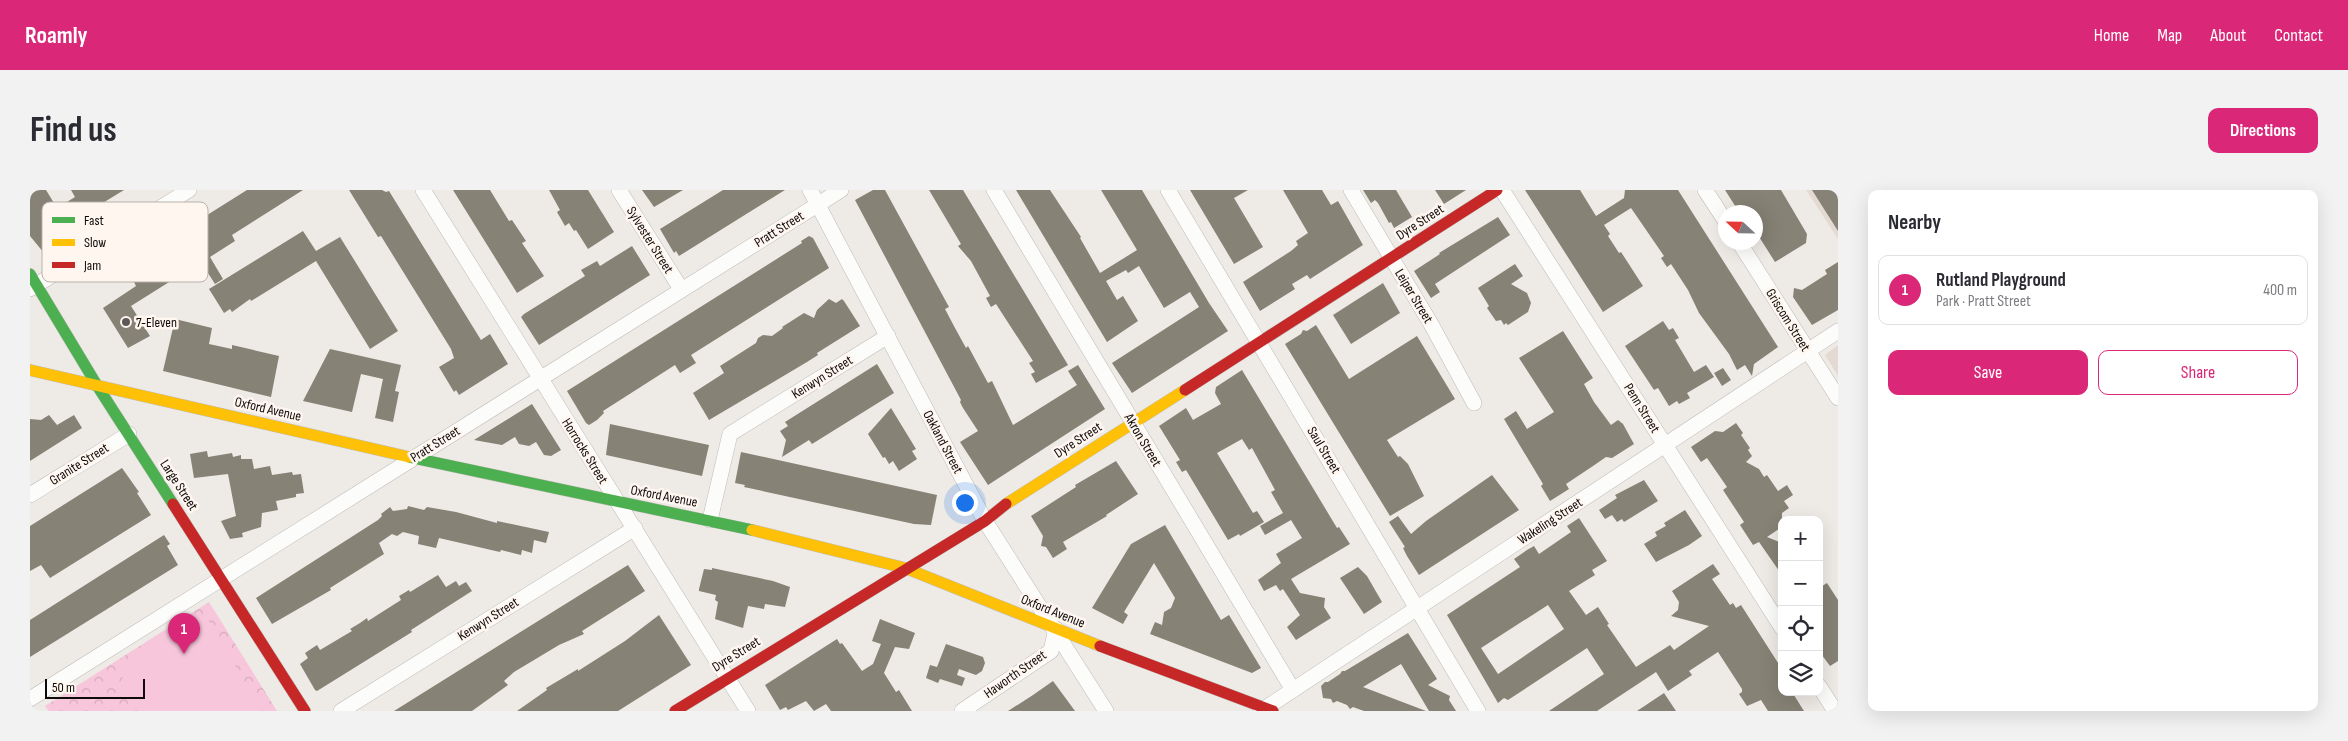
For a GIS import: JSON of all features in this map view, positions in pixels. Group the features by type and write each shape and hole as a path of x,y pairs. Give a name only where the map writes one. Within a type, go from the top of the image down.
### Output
{"street":[{"path":"169,202 189,190"},
{"name":"Horrocks Street","path":"423,190 748,711"},
{"name":"Sylvester Street","path":"619,190 681,289"},
{"name":"Oakland Street","path":"810,190 985,521 1056,629 1106,711"},
{"name":"Pratt Street","path":"30,699 841,190"},
{"name":"Akron Street","path":"994,190 1293,690"},
{"name":"Saul Street","path":"1168,190 1478,711"},
{"name":"Leiper Street","path":"1350,190 1474,402"},
{"name":"Dyre Street","path":"675,711 905,568 985,521 995,510 1497,190"},
{"name":"Penn Street","path":"1502,190 1778,622"},
{"path":"1705,190 1718,210"},
{"name":"Griscom Street","path":"1744,250 1838,398"},
{"name":"Large Street","path":"32,283 305,711"},
{"name":"Wakeling Street","path":"1266,710 1293,690 1838,331"},
{"name":"Kenwyn Street","path":"710,520 730,434 888,336"},
{"name":"Oxford Avenue","path":"30,370 414,458 710,520 905,568 1266,710"},
{"name":"Granite Street","path":"30,495 129,434"},
{"name":"Kenwyn Street","path":"341,711 635,528"},
{"name":"Haworth Street","path":"962,711 1051,651 1056,629"},
{"path":"1823,692 1835,711"}],"shaded area":[{"path":"1806,190 1838,190 1838,239"},
{"path":"1838,345 1838,376 1825,355"}],"green space":[{"path":"209,602 277,711 49,711 45,706"},
{"path":"205,615 262,711 142,711 117,668"}],"building":[{"path":"30,190 46,190 53,202 42,202 42,251 30,236"},
{"path":"71,190 124,190 104,202 67,202 75,197"},
{"path":"247,190 303,190 232,235 235,241 210,257 223,279 215,284 208,273 208,214"},
{"path":"349,190 389,191 481,340 490,334 508,364 459,395 456,390 454,392 439,367 454,358 451,349 381,236 378,237"},
{"path":"453,190 490,190 509,221 512,220 526,241 522,243 544,276 517,293"},
{"path":"549,190 588,190 614,232 588,249 576,230 574,231 569,223 565,226 557,212 560,210"},
{"path":"642,190 683,190 654,207"},
{"path":"723,190 785,190 679,256 676,251 674,253 660,229"},
{"path":"873,190 885,190 949,307 945,309 955,328 966,348 968,346 988,383 992,381 1013,425 1077,385 1068,371 1078,365 1105,409 988,485 960,442 978,431 963,408 961,400 855,200"},
{"path":"929,190 963,190 1068,365 1036,383 1031,374 1035,372 1029,363 1033,361 996,304 991,307 986,298 990,296 971,261 958,246 961,244"},
{"path":"1016,190 1050,190 1081,237 1100,273 1137,250 1101,190 1142,190 1209,303 1228,331 1132,393 1112,363 1199,307 1190,292 1164,308 1139,266 1128,273 1126,270 1106,281 1117,300 1123,296 1138,321 1107,342"},
{"path":"1190,190 1248,190 1234,198 1263,247 1234,264"},
{"path":"1283,190 1322,190 1331,205 1338,201 1363,245 1310,279 1307,275 1292,284 1295,289 1260,311 1243,282 1291,251 1298,245 1296,241 1308,233"},
{"path":"1363,190 1396,190 1412,217 1394,228 1391,222 1389,223 1378,203 1375,200 1371,203"},
{"path":"1435,190 1466,190 1444,204"},
{"path":"1525,190 1580,190 1596,216 1624,198 1625,190 1678,190 1778,347 1754,364 1752,376 1745,365 1737,370 1729,354 1699,313 1688,290 1671,264 1667,267 1661,258 1664,256 1631,208 1604,225 1610,234 1608,236 1643,286 1603,312"},
{"path":"1725,190 1781,190 1807,234 1806,243 1775,262 1763,243 1763,205 1735,205"},
{"path":"1812,190 1838,190 1838,231"},
{"path":"1498,217 1510,235 1435,284 1440,292 1431,298 1414,271 1439,253"},
{"path":"303,231 316,251 340,237 398,331 370,349 316,261 251,301 250,299 232,312 230,309 224,313 209,289"},
{"path":"809,236 813,238 829,268 691,355 696,363 680,373 675,365 603,411 604,413 597,420 589,425 586,423 567,391 802,243 801,241"},
{"path":"632,246 650,275 539,345 521,317 585,276 581,270 597,261 600,266"},
{"path":"1838,262 1838,310 1812,325 1793,297 1794,288 1802,290 1827,274 1825,270"},
{"path":"1515,264 1523,276 1511,284 1527,293 1531,303 1528,312 1508,325 1506,323 1504,325 1501,320 1496,321 1487,308 1489,306 1478,288"},
{"path":"134,282 169,282 131,306 150,336 128,348 103,308 136,286"},
{"path":"1383,283 1400,313 1351,344 1333,315"},
{"path":"829,299 836,303 842,299 860,326 817,353 818,355 807,362 709,420 693,393 724,373 720,366 756,343 758,338 763,335 772,336 804,313 814,318 817,310"},
{"path":"175,319 212,328 209,344 232,349 232,345 279,356 271,397 163,371"},
{"path":"1663,321 1669,330 1673,328 1679,338 1675,340 1694,372 1706,365 1714,377 1687,393 1690,398 1679,404 1677,401 1669,406 1658,388 1654,390 1625,346"},
{"path":"1316,325 1349,379 1417,336 1455,399 1387,440 1398,457 1400,456 1408,464 1424,496 1390,516 1285,344 1301,334 1303,330 1307,331"},
{"path":"1563,331 1593,378 1584,384 1594,402 1611,425 1618,420 1623,424 1634,444 1612,458 1606,457 1566,484 1569,489 1550,501 1541,486 1543,484 1504,419 1516,411 1527,429 1554,412 1519,358"},
{"path":"330,349 401,365 395,391 399,392 393,422 375,418 383,379 361,374 352,412 303,401"},
{"path":"877,364 894,393 812,444 809,440 782,457 786,440 780,431 788,426 785,422"},
{"path":"1723,368 1731,380 1722,386 1714,373"},
{"path":"1242,370 1337,528 1339,527 1350,544 1291,579 1300,593 1325,598 1324,607 1331,618 1296,640 1287,627 1300,615 1283,589 1280,591 1276,585 1264,591 1258,580 1281,563 1276,554 1302,538 1291,520 1265,535 1260,526 1283,513 1271,492 1275,490 1252,448 1249,450 1242,439 1217,453 1253,513 1257,511 1264,522 1240,536 1239,534 1228,540 1186,470 1182,472 1176,462 1180,460 1159,426 1186,408 1193,420 1221,404 1215,393 1216,387"},
{"path":"532,404 561,450 551,456 544,455 536,442 529,446 519,444 515,437 502,445 474,440"},
{"path":"891,408 916,449 912,451 917,459 899,471 893,461 889,464 885,457 883,458 868,434"},
{"path":"49,415 57,425 74,415 82,428 30,461 30,419 41,420"},
{"path":"1736,423 1743,433 1741,435 1750,448 1748,450 1752,456 1746,462 1759,469 1764,477 1767,475 1778,491 1787,485 1793,495 1784,501 1789,508 1782,513 1782,516 1778,516 1778,530 1767,537 1778,541 1778,569 1759,542 1753,545 1740,525 1744,522 1723,490 1727,487 1707,458 1701,462 1691,447 1715,431 1723,432"},
{"path":"610,424 709,445 702,476 606,455"},
{"path":"207,451 208,457 232,453 233,457 241,455 241,459 252,459 254,469 270,466 272,475 292,472 293,475 301,474 304,493 296,494 296,497 276,501 278,510 262,513 261,527 242,533 243,537 230,539 221,521 236,516 228,474 194,478 190,454"},
{"path":"741,452 937,495 931,525 914,524 744,487 745,485 735,483"},
{"path":"1116,461 1138,494 1107,516 1063,542 1067,549 1053,558 1046,547 1041,546 1043,536 1031,516 1076,487 1075,485"},
{"path":"122,468 139,492 137,493 151,515 50,578 41,565 30,571 30,526"},
{"path":"1492,475 1519,510 1419,575 1403,548 1405,547 1389,522 1398,516 1411,534 1426,521"},
{"path":"1644,480 1658,501 1624,522 1622,519 1617,522 1612,515 1605,519 1599,510 1617,498 1615,495"},
{"path":"408,506 424,510 427,507 456,512 497,523 497,521 549,532 546,543 534,540 532,553 522,550 521,555 439,538 436,548 418,544 419,536 403,532 397,536 392,534 379,543 384,554 330,588 331,590 272,624 256,598 378,520 382,516 381,514 390,507 393,511 407,509"},
{"path":"1685,510 1702,536 1656,562 1644,544 1657,536 1655,532 1666,526 1664,523"},
{"path":"1579,518 1607,561 1592,570 1595,575 1569,591 1586,615 1598,607 1609,624 1607,625 1636,667 1670,645 1674,650 1709,626 1671,616 1678,610 1679,602 1672,591 1713,564 1720,574 1712,579 1730,605 1733,603 1736,608 1741,605 1778,663 1778,696 1795,696 1804,711 1768,711 1761,700 1747,706 1739,694 1742,692 1742,689 1718,652 1689,671 1692,675 1668,691 1656,672 1597,711 1549,711 1604,674 1587,648 1508,700 1504,698 1498,703 1447,615 1520,567 1514,559 1527,550 1534,546 1539,554 1571,532 1567,526","holes":["1548,605 1564,629 1498,674 1481,648"]},
{"path":"1165,525 1221,620 1229,615 1261,668 1252,673 1150,634 1155,622 1162,625 1164,612 1171,608 1175,598 1154,563 1124,612 1128,615 1123,624 1092,608 1131,544"},
{"path":"164,535 170,544 167,546 178,565 30,657 30,620"},
{"path":"628,565 645,591 582,631 584,634 559,645 514,672 504,681 508,685 472,711 394,711"},
{"path":"1358,567 1367,576 1382,602 1364,614 1340,578"},
{"path":"712,568 773,581 790,587 785,607 765,604 764,609 748,606 743,628 715,619 718,602 715,600 716,595 699,591 704,569 712,570"},
{"path":"438,575 446,587 456,581 459,586 466,582 472,591 411,630 412,632 317,691 315,690 300,664 308,658 305,653 317,645 320,650 352,631 350,629 367,618 368,621 401,600 399,596 409,590 410,592"},
{"path":"1827,583 1838,600 1838,661 1830,666 1823,656 1823,586"},
{"path":"659,615 691,665 618,711 517,711 547,690 546,688 578,669 578,671 625,641"},
{"path":"880,619 915,633 909,649 895,647 884,673 896,692 899,690 912,711 831,711 826,704 814,711 806,701 788,710 786,707 780,710 765,685 837,639 862,671 873,664 881,644 872,641"},
{"path":"1408,633 1437,679 1428,685 1450,696 1449,700 1456,711 1429,711 1401,664 1363,687 1426,711 1364,711 1353,707 1350,709 1347,705 1337,701 1333,703 1331,699 1323,698 1321,686 1325,682 1328,682 1342,671"},
{"path":"946,644 983,657 985,663 982,671 976,675 959,669 957,675 965,678 962,686 940,679 938,683 926,678 930,665 937,667"},
{"path":"1053,681 1075,711 1008,711 1033,695"},
{"path":"1664,693 1676,711 1637,711"}],"traffic: fast":[{"path":"30,274 98,387 173,504"},
{"path":"409,457 752,530"}],"traffic: slow":[{"path":"30,370 409,457"},
{"path":"1006,504 1185,390"},
{"path":"752,530 905,568 1100,646"}],"traffic: jam":[{"path":"1185,390 1497,190"},
{"path":"173,504 305,711"},
{"path":"675,711 985,521 1006,504"},
{"path":"1100,646 1273,711"}],"place":[{"name":"7-Eleven","path":"126,322"},
{"name":"Rutland Playground","path":"184,654"}]}
